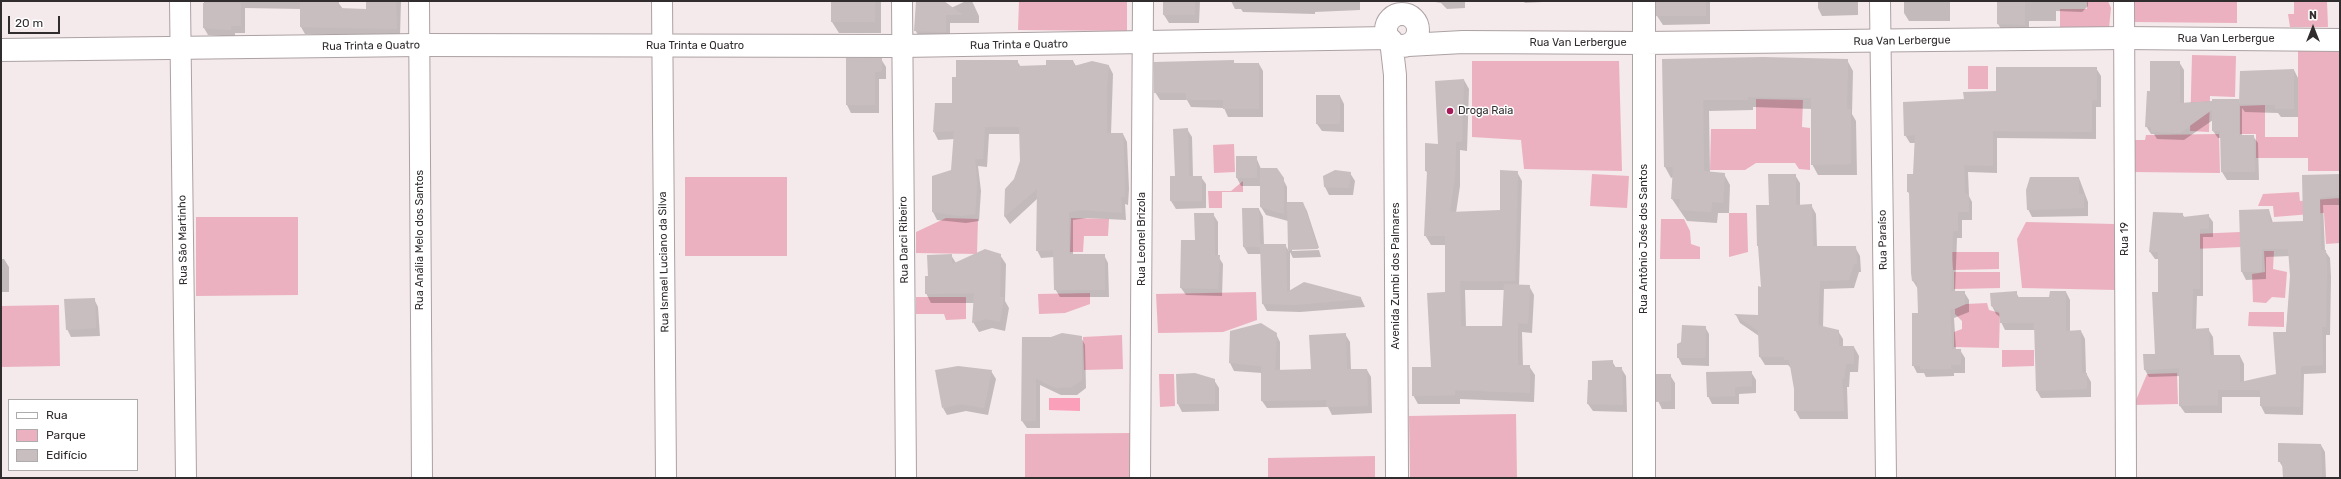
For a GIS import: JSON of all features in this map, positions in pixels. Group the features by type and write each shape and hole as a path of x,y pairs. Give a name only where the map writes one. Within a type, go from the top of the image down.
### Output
{"street":[{"name":"Rua São Martinho","path":"180,1 186,478"},
{"name":"Rua Anália Melo dos Santos","path":"418,1 422,478"},
{"name":"Rua Ismael Luciano da Silva","path":"662,1 666,478"},
{"name":"Rua Darci Ribeiro","path":"902,1 906,478"},
{"name":"Rua Leonel Brizola","path":"1140,478 1143,1"},
{"path":"1385,1 1396,38"},
{"name":"Rua Antônio Jośe dos Santos","path":"1644,1 1644,478"},
{"name":"Rua Paraíso","path":"1880,1 1879,41 1886,478"},
{"name":"Rua 19","path":"2124,1 2126,478"},
{"path":"1396,38 1398,15 1411,13"},
{"name":"Rua Van Lerbergue","path":"1411,13 1463,42"},
{"name":"Rua Trinta e Quatro","path":"1,50 419,45 902,46 1143,44 1396,38"},
{"name":"Rua Van Lerbergue","path":"1396,38 1463,42 1644,43 2124,38 2340,40"},
{"name":"Avenida Zumbi dos Palmares","path":"1396,38 1397,478"}],"green space":[{"path":"1019,1 1127,1 1127,31 1018,30"},
{"path":"2087,1 2108,1 2111,8 2109,28 2060,30 2060,9 2087,9"},
{"path":"2134,1 2237,1 2237,23 2134,22"},
{"path":"2327,1 2328,27 2290,27 2288,14 2294,14 2294,2"},
{"path":"2298,51 2340,51 2340,171 2308,171 2308,158 2256,158 2256,134 2240,134 2240,106 2265,105 2265,137 2298,137"},
{"path":"2192,55 2236,56 2235,97 2210,96 2209,132 2190,131"},
{"path":"1472,61 1619,61 1622,171 1524,169 1521,140 1472,137"},
{"path":"1968,66 1988,66 1988,89 1968,89"},
{"path":"1756,99 1803,100 1802,127 1810,128 1810,170 1799,169 1795,163 1756,163 1745,170 1710,170 1711,129 1756,129"},
{"path":"2219,134 2220,173 2134,172 2134,140 2145,140 2146,135"},
{"path":"1234,144 1235,172 1214,173 1213,145"},
{"path":"1592,174 1629,176 1627,208 1590,206"},
{"path":"685,177 787,177 787,256 685,256"},
{"path":"1243,181 1243,192 1222,192 1222,208 1209,208 1208,191 1231,191"},
{"path":"2299,192 2300,201 2340,198 2340,243 2326,244 2324,213 2274,217 2273,206 2258,206 2263,194"},
{"path":"1729,213 1747,213 1748,252 1729,257"},
{"path":"196,217 298,217 298,295 196,296"},
{"path":"946,218 978,219 977,254 916,253 916,232"},
{"path":"1071,218 1109,219 1108,236 1084,236 1083,252 1070,252"},
{"path":"1661,219 1684,219 1690,231 1691,244 1700,247 1700,259 1660,259"},
{"path":"2026,222 2115,224 2117,290 2022,288 2017,239"},
{"path":"2240,232 2241,247 2193,249 2194,234"},
{"path":"2264,251 2274,251 2273,269 2287,272 2285,298 2272,297 2266,303 2253,302 2252,274 2265,272"},
{"path":"1952,252 1999,252 1999,269 1953,270"},
{"path":"1954,272 2000,272 2000,288 1954,289"},
{"path":"1256,292 1257,320 1223,332 1158,333 1156,294"},
{"path":"1090,293 1090,304 1065,313 1039,314 1038,294"},
{"path":"916,297 966,297 966,319 946,320 944,314 916,314"},
{"path":"1987,303 1989,310 2000,313 1999,348 1954,347 1954,332 1962,329 1962,321 1955,314 1955,309 1966,304"},
{"path":"59,305 60,366 1,367 1,306"},
{"path":"2249,312 2284,312 2284,327 2248,326"},
{"path":"1122,335 1123,369 1084,370 1083,337"},
{"path":"2002,350 2034,350 2034,366 2002,367"},
{"path":"2177,373 2178,404 2134,405 2147,374"},
{"path":"1159,374 1174,374 1175,406 1160,407"},
{"path":"1516,414 1517,478 1410,478 1409,416"},
{"path":"1130,433 1131,478 1025,478 1025,434"},
{"path":"1375,456 1375,478 1268,478 1268,458"}],"shaded area":[{"path":"1049,398 1080,398 1080,411 1049,410"}],"building":[{"path":"300,1 339,1 339,8 366,9 366,1 396,1 397,29 300,27"},
{"path":"831,1 875,1 875,22 831,22"},
{"path":"916,1 944,1 963,15 946,15 946,32 914,31"},
{"path":"1163,1 1195,1 1195,15 1163,15"},
{"path":"1656,1 1706,1 1706,16 1656,16"},
{"path":"1997,1 2025,1 2025,25 1997,24"},
{"path":"203,3 241,3 241,26 231,26 231,30 203,28"},
{"path":"1763,57 1848,59 1847,109 1851,109 1851,164 1811,165 1811,98 1748,97 1748,100 1703,100 1704,171 1725,173 1723,203 1712,202 1711,212 1679,210 1680,199 1671,199 1673,167 1664,167 1662,59"},
{"path":"846,58 882,58 882,71 875,72 875,105 846,105"},
{"path":"956,60 1018,60 1018,66 1046,65 1046,60 1073,60 1074,66 1092,61 1109,65 1107,86 1107,133 1123,133 1125,197 1121,197 1122,213 1083,210 1069,212 1069,254 1105,254 1105,290 1054,290 1053,250 1036,251 1037,189 1004,217 1005,189 1014,179 1020,161 1019,127 985,127 983,159 975,159 977,183 975,214 961,216 932,212 932,176 951,170 954,131 933,132 935,103 952,103 952,77 956,77"},
{"path":"1234,60 1234,63 1259,63 1259,109 1223,109 1223,100 1186,100 1186,93 1154,93 1154,62"},
{"path":"2150,61 2180,61 2180,103 2212,101 2212,99 2239,99 2239,135 2254,135 2255,172 2221,172 2220,131 2212,131 2212,110 2180,133 2151,132 2151,127 2145,127 2147,91 2150,91"},
{"path":"1996,67 2097,67 2097,100 2092,100 2092,132 1993,131 1993,166 1964,165 1965,194 1969,194 1969,212 1958,212 1958,231 1953,231 1951,291 1965,291 1965,304 1950,310 1952,349 1961,349 1961,365 1951,365 1951,369 1920,369 1920,366 1912,366 1912,313 1918,313 1917,282 1912,281 1911,273 1909,192 1907,192 1907,174 1913,174 1915,135 1904,136 1903,102 1964,99 1963,92 1996,91"},
{"path":"2294,69 2294,109 2275,109 2275,105 2239,104 2240,71"},
{"path":"1464,79 1462,142 1456,142 1455,176 1450,212 1500,210 1500,170 1518,171 1515,281 1460,281 1461,326 1502,326 1504,284 1530,285 1528,324 1518,323 1518,365 1530,365 1530,393 1455,390 1455,395 1412,396 1412,367 1431,367 1427,293 1445,292 1445,236 1424,236 1427,171 1425,171 1425,143 1438,144 1435,81"},
{"path":"1316,95 1340,95 1340,124 1316,124"},
{"path":"1188,128 1189,176 1202,176 1202,201 1170,201 1170,176 1175,176 1173,129"},
{"path":"1236,156 1257,156 1257,178 1236,178"},
{"path":"1260,168 1277,168 1284,178 1284,214 1260,207"},
{"path":"1335,170 1351,172 1349,188 1324,187 1323,176"},
{"path":"1768,174 1796,174 1796,205 1812,204 1813,246 1856,246 1857,264 1854,264 1849,280 1820,281 1818,325 1839,330 1839,346 1854,346 1854,364 1846,364 1844,379 1842,379 1844,411 1794,411 1794,389 1789,360 1784,360 1784,357 1759,357 1758,331 1734,314 1758,315 1758,286 1761,287 1757,246 1756,205 1769,205"},
{"path":"2340,174 2340,195 2320,198 2321,250 2326,250 2327,269 2326,327 2322,327 2323,365 2301,366 2300,407 2260,406 2260,390 2218,390 2218,405 2179,406 2179,368 2144,370 2143,354 2155,354 2152,292 2158,292 2158,252 2149,252 2153,212 2183,213 2183,217 2209,214 2209,229 2200,229 2200,289 2193,289 2192,329 2209,328 2210,355 2240,355 2240,382 2276,374 2273,332 2286,332 2290,276 2288,249 2262,249 2262,272 2241,272 2239,210 2269,209 2270,222 2303,221 2302,175"},
{"path":"2030,177 2079,177 2079,194 2084,194 2084,208 2027,210 2026,190"},
{"path":"1287,202 1303,202 1318,249 1288,250"},
{"path":"1242,208 1259,208 1260,247 1243,247"},
{"path":"1194,213 1214,213 1215,255 1220,255 1218,289 1180,288 1181,240 1195,240"},
{"path":"1260,244 1286,244 1287,292 1304,282 1361,297 1361,299 1295,305 1262,304"},
{"path":"985,249 1001,254 1000,297 1004,297 1000,322 986,319 972,323 974,293 925,294 925,276 928,276 927,255 952,254 952,264"},
{"path":"2017,291 2017,297 2049,297 2050,291 2066,291 2066,331 2081,330 2082,373 2087,373 2087,389 2036,391 2034,323 2000,323 1999,311 1991,306 1990,293"},
{"path":"95,298 96,328 66,330 64,299"},
{"path":"1261,323 1277,333 1275,370 1311,369 1309,335 1346,333 1347,369 1367,369 1368,406 1326,407 1326,400 1261,401 1261,366 1229,363 1230,331"},
{"path":"1682,325 1706,326 1705,358 1677,358 1677,344 1681,342"},
{"path":"1062,333 1082,336 1082,380 1072,387 1055,388 1036,378 1036,421 1021,421 1022,337 1051,337"},
{"path":"1613,360 1613,367 1622,367 1623,405 1587,404 1588,380 1592,380 1592,361"},
{"path":"958,366 992,370 984,408 961,404 942,408 935,370"},
{"path":"1752,371 1752,386 1735,387 1735,396 1707,397 1706,372"},
{"path":"1195,373 1215,379 1215,404 1177,404 1176,374"},
{"path":"1656,374 1671,374 1671,401 1656,402"},
{"path":"2278,443 2321,444 2322,478 2283,478 2282,462 2278,462"}],"place":[{"name":"Droga Raia","path":"1450,111"}]}
